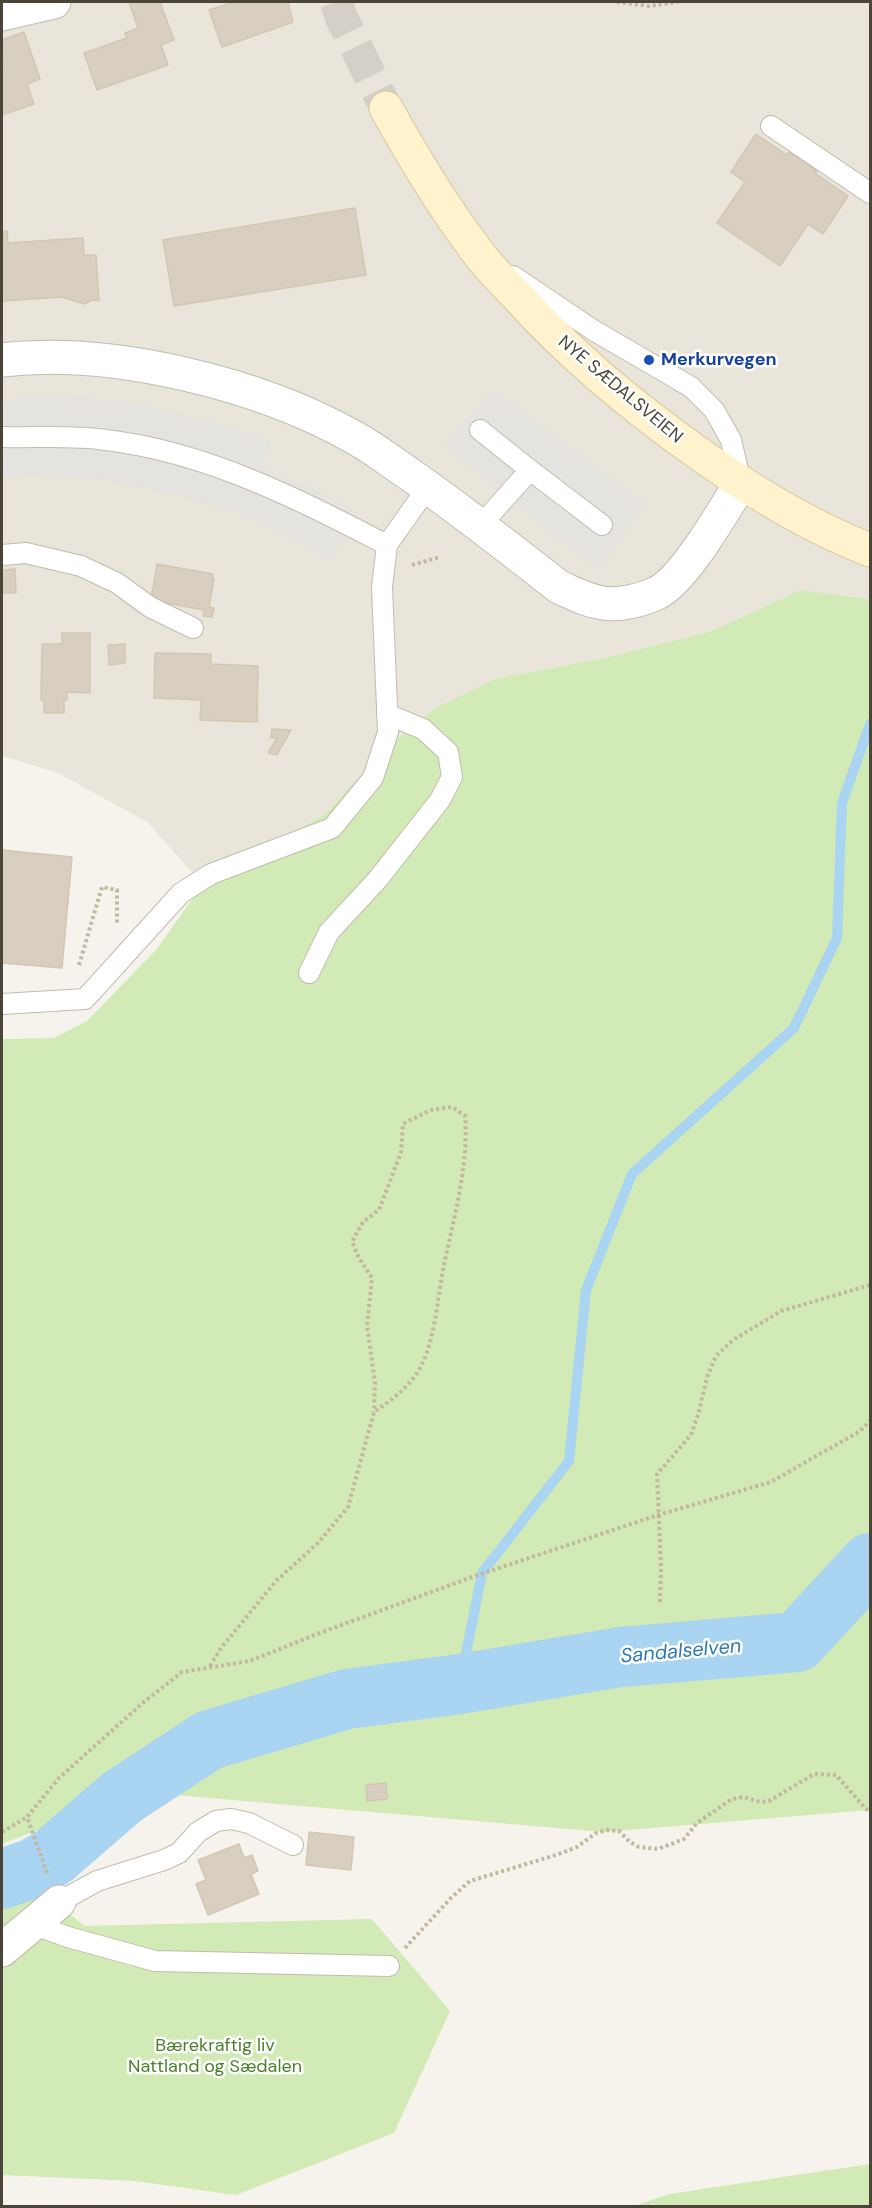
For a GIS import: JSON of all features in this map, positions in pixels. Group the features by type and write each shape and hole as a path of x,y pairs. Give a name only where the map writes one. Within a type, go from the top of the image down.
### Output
{"main road":[{"name":"NYE SÆDALSVEIEN","path":"386,108 421,170 477,252 547,329 601,379 666,431 741,483 801,518 870,550"}],"street":[{"path":"2,14 54,2"},
{"path":"2,360 76,357 156,367 232,387 289,406 357,439 428,487 559,587 604,604 630,602 658,593 675,578 700,547 741,483"},
{"path":"2,1950 59,1902"}],"lane":[{"path":"771,126 870,193"},
{"path":"477,252 593,330 691,387 714,410 731,440 741,483"},
{"path":"480,430 602,525"},
{"path":"2,437 106,440 191,457 267,486 387,545"},
{"path":"480,526 530,470"},
{"path":"2,1004 86,999 182,893 211,874 332,828 373,778 388,732 382,587 387,545 428,487"},
{"path":"2,555 26,554 81,566 117,584 150,607 193,628"},
{"path":"309,973 329,932 378,879 440,800 452,777 448,752 423,729 387,714"},
{"path":"59,1902 97,1881 179,1853 198,1832 216,1821 231,1819 249,1823 293,1845"},
{"path":"32,1924 68,1937 155,1961 388,1966"}],"path":[{"path":"617,2 649,6 678,2"},
{"path":"78,966 102,887 117,890 117,928 127,927"},
{"path":"210,1666 221,1648 276,1581 319,1542 348,1507 374,1412 375,1382 367,1326 372,1278 352,1242 363,1222 380,1210 401,1152 403,1124 431,1110 452,1107 465,1116 467,1138 435,1325 420,1368 400,1394 374,1412"},
{"path":"660,1602 661,1567 657,1474 691,1435 707,1377 716,1356 733,1340 781,1311 870,1285"},
{"path":"2,1832 27,1817 59,1778 145,1701 182,1672 250,1661 472,1577 658,1515 771,1482 860,1431 870,1421"},
{"path":"388,1966 450,1899 470,1881 556,1856 577,1847 596,1833 607,1830 619,1831 639,1847 658,1849 684,1839 697,1823 732,1799 743,1797 760,1802 769,1801 814,1774 836,1775 866,1809 870,1810"},
{"path":"27,1817 44,1867"}],"shaded area":[{"path":"2,2 870,2 870,599 800,590 712,631 605,658 495,679 435,708 384,750 325,814 203,884 147,822 58,773 2,756"},
{"path":"493,390 646,505 598,570 444,446"},
{"path":"39,395 123,401 215,422 271,442 262,466 314,489 359,514 331,560 281,533 232,511 174,494 101,479 32,474 2,476 2,404 21,397"}],"green space":[{"path":"800,590 870,599 870,1810 603,1832 163,1794 122,1797 2,1844 2,1039 54,1038 87,1021 156,950 203,884 325,814 384,750 435,708 495,679 605,658 712,631"},
{"name":"Bærekraftig liv Nattland og Sædalen","path":"2,1856 34,1868 41,1892 85,1926 372,1919 450,2011 394,2133 236,2195 135,2181 2,2175"},
{"path":"870,2164 870,2206 634,2206 669,2194"}],"building":[{"path":"129,2 160,2 174,40 161,45 168,65 97,90 84,53 127,38 125,33 138,28"},
{"path":"234,2 288,2 293,22 222,47 209,10"},
{"path":"24,32 40,79 27,84 34,104 2,115 2,69 5,68 2,59 2,40"},
{"path":"756,134 787,155 789,152 848,196 823,234 808,224 780,266 717,223 745,182 731,172"},
{"path":"355,208 366,275 174,306 163,240"},
{"path":"7,231 8,243 83,238 84,255 96,255 99,301 92,300 84,304 63,297 2,301 2,232"},
{"path":"157,564 213,574 209,607 214,608 212,617 203,616 204,610 151,600"},
{"path":"15,569 16,593 2,593 2,570"},
{"path":"62,633 90,633 90,693 67,692 67,700 64,700 64,713 44,713 44,700 41,700 42,644 62,644"},
{"path":"125,644 125,663 109,665 108,645"},
{"path":"155,653 211,654 211,664 258,666 257,722 200,720 201,700 154,698"},
{"path":"272,729 291,730 277,755 268,753 277,738 271,738"},
{"path":"2,850 72,857 62,968 2,963"},
{"path":"386,1783 387,1799 367,1801 366,1785"},
{"path":"309,1832 354,1837 351,1870 306,1865"},
{"path":"239,1844 244,1858 252,1855 258,1871 251,1874 259,1894 208,1915 196,1884 206,1880 198,1860"}],"waterway":[{"path":"460,1684 482,1573 569,1461 586,1290 632,1174 794,1028 837,938 842,803 870,724"},
{"name":"Sandalselven","path":"2,1879 34,1868 54,1856 122,1797 209,1740 347,1699 460,1684 621,1657 797,1642 870,1563"}],"tunnel":[{"path":"336,2 342,19 386,108"}],"place":[{"name":"Merkurvegen","path":"649,360"}]}
